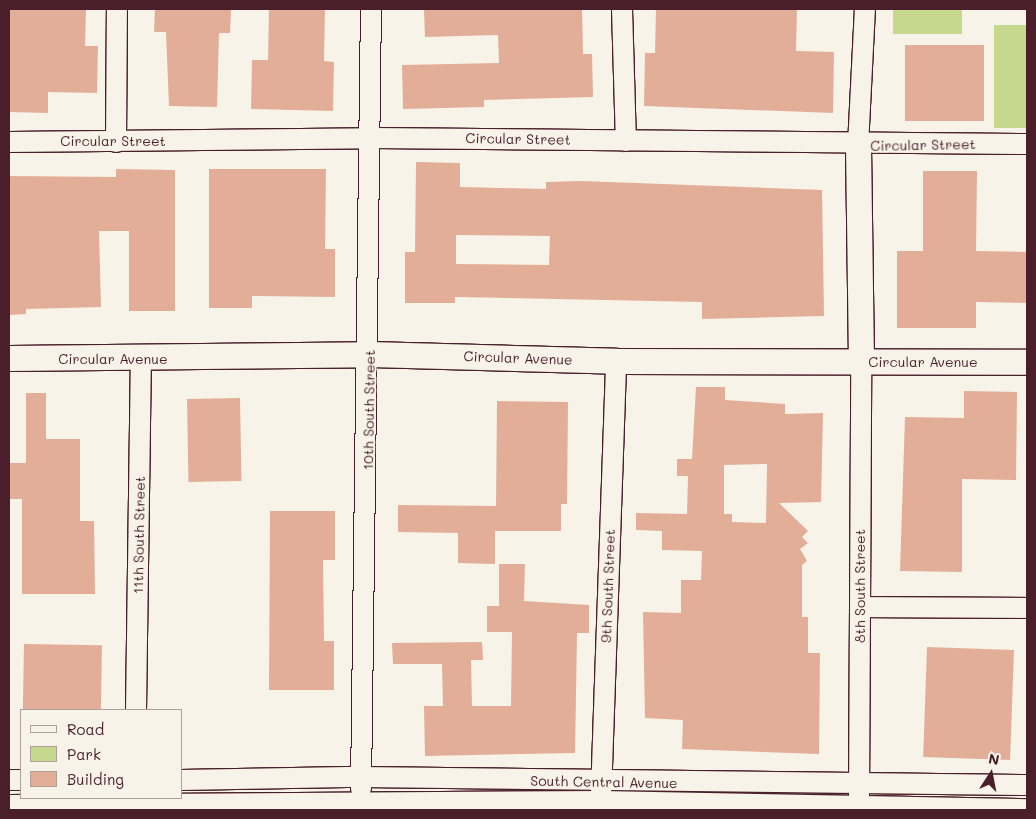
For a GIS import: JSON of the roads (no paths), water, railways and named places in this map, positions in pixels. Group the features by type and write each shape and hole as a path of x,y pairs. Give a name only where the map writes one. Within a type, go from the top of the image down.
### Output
{"street":[{"path":"116,142 117,9"},
{"name":"10th South Street","path":"362,806 373,138 371,9"},
{"path":"622,9 626,141"},
{"path":"861,362 858,146 865,9"},
{"name":"Circular Street","path":"9,142 373,138 858,146 1027,144"},
{"name":"Circular Avenue","path":"9,358 141,359 370,354 616,361 1027,362"},
{"name":"11th South Street","path":"136,709 141,359"},
{"name":"9th South Street","path":"601,798 616,361"},
{"name":"8th South Street","path":"859,809 861,362"},
{"path":"860,607 1027,608"},
{"name":"South Central Avenue","path":"182,780 361,777 601,798 860,784 1027,785"},
{"path":"9,805 362,806 601,798 859,809 1027,809"}]}
